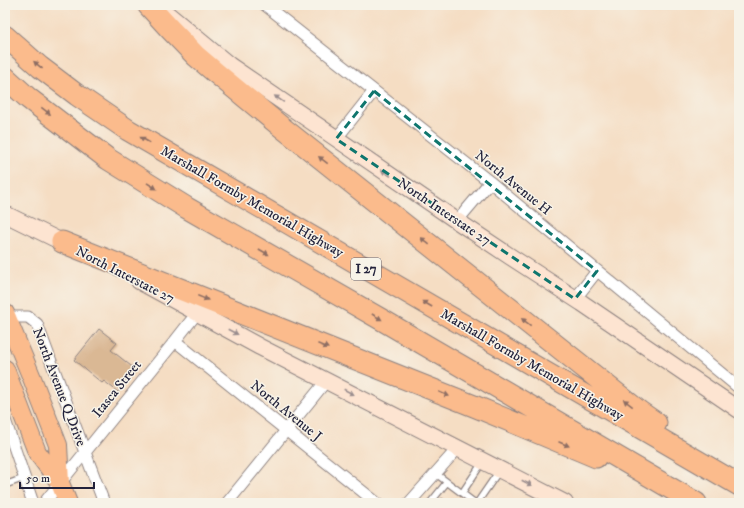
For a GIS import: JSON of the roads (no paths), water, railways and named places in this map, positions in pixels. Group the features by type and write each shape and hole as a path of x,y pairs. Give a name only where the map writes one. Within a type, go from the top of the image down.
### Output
{"highway":[{"path":"148,5 196,56 279,125 640,412 739,484"},
{"name":"Marshall Formby Memorial Highway","path":"5,36 40,67 128,130 739,484"},
{"name":"I 27","path":"5,77 28,98 108,159 187,208 696,503"},
{"path":"62,242 474,406 660,482"}],"main road":[{"name":"North Interstate 27","path":"156,5 229,65 457,221 739,410"},
{"name":"North Interstate 27","path":"5,214 126,274 260,347 565,503"},
{"name":"North Avenue Q Drive","path":"6,315 58,445 60,483"},
{"name":"North Avenue Q Drive","path":"5,369 37,452 60,483 68,503"}],"street":[{"name":"North Avenue H","path":"265,5 490,182 739,388"},
{"path":"336,139 374,91"},
{"path":"457,221 490,182"},
{"path":"575,299 597,271"},
{"name":"Itasca Street","path":"44,503 197,312"},
{"name":"North Avenue Q Drive","path":"6,315 28,317 37,324 84,453 104,503"},
{"name":"North Avenue J","path":"175,341 377,503"},
{"path":"227,503 326,380"},
{"path":"5,420 9,444 33,503"},
{"path":"409,503 458,448"}],"lane":[{"path":"462,493 483,461"},
{"path":"435,473 476,503 500,469"},
{"path":"5,485 24,478"},
{"path":"430,503 447,482"}]}
